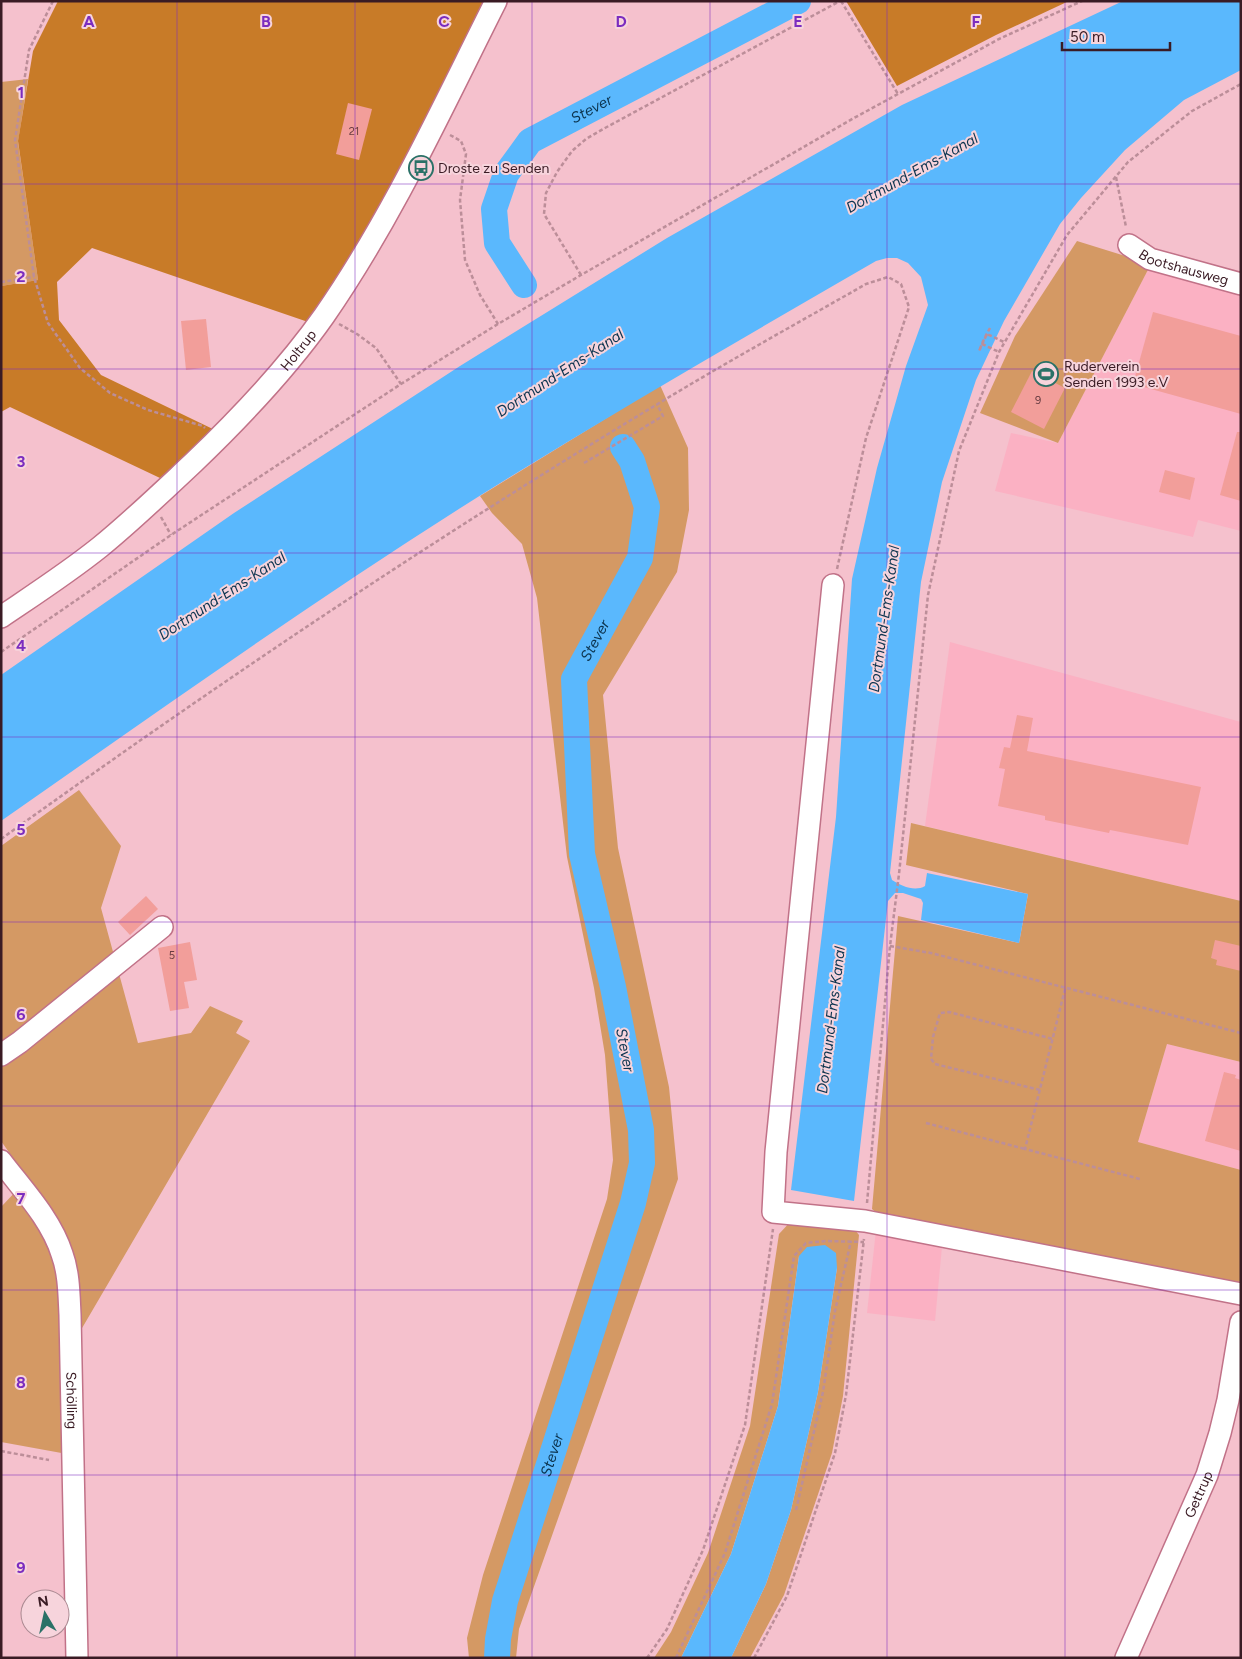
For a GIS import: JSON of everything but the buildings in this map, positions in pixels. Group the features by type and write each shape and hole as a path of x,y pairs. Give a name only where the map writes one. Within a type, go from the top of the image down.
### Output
{"street":[{"name":"Holtrup","path":"1,617 99,547 148,505 217,440 295,354 356,266 388,211 496,1"},
{"name":"Bootshausweg","path":"1129,246 1150,259 1241,284"},
{"path":"833,585 776,1152 773,1212 864,1232 1241,1294"},
{"path":"1,1054 20,1042 162,927"},
{"name":"Schölling","path":"1,1162 52,1230 63,1255 68,1282 77,1658"},
{"name":"Gettrup","path":"1126,1658 1207,1475 1228,1400 1241,1322"}],"path":[{"path":"53,1 29,50 14,140 34,277 48,323 80,368 110,393 148,410 203,426 217,440"},
{"path":"580,275 544,214 546,193 557,172 572,151 586,139 840,1 898,94"},
{"path":"1,651 171,535 401,384 498,324 854,118 999,39 1082,1"},
{"path":"754,1658 787,1596 836,1453 846,1395 864,1232 890,946 928,595 959,450 1004,342 1068,235 1128,162 1192,111 1241,84"},
{"path":"446,133 461,141 466,154 460,200 465,260 480,295 498,324"},
{"path":"1116,178 1129,246"},
{"path":"1,282 34,277"},
{"path":"1,839 326,613 539,476 657,404 866,284 888,277 901,284 909,307 866,438 833,585"},
{"path":"336,323 357,334 376,348 401,384"},
{"path":"987,334 979,351 990,328"},
{"path":"987,334 1004,342"},
{"path":"982,344 999,352"},
{"path":"584,463 664,416 657,404"},
{"path":"160,513 171,535"},
{"path":"890,946 931,953 1241,1033"},
{"path":"1025,1149 1065,989"},
{"path":"1040,1090 935,1064 931,1060 933,1037 940,1013 949,1012 1053,1039"},
{"path":"926,1123 1140,1179"},
{"path":"648,1658 666,1629 703,1550 746,1425 772,1240 773,1212"},
{"path":"676,1658 725,1553 772,1404 794,1256 806,1244 826,1241 852,1241 864,1232"},
{"path":"796,1510 823,1392 835,1311 852,1241"},
{"path":"1,1451 48,1460"}],"shaded area":[{"path":"58,1 489,1 421,131 314,324 92,248 57,282 59,320 101,375 219,432 160,478 10,407 1,412 1,286 38,280 18,141 33,51"},
{"path":"846,1 1069,1 996,35 897,86"},
{"path":"28,79 18,142 38,280 1,286 1,82"},
{"name":"Ruderverein Senden 1993 e.V","path":"1077,241 1151,264 1058,443 980,413 1015,336"},
{"path":"1151,264 1241,289 1241,531 1198,520 1193,537 995,491 1011,433 1058,443"},
{"path":"660,385 688,448 689,510 677,572 603,695 618,848 669,1087 678,1179 519,1629 516,1658 469,1658 467,1638 483,1575 607,1199 613,1160 605,1055 594,988 567,857 537,598 522,544 492,513 480,496"},
{"path":"950,642 1241,722 1241,901 925,826"},
{"path":"79,790 121,846 101,908 138,1043 191,1033 210,1006 243,1021 236,1033 250,1041 78,1335 59,1223 1,1141 1,846"},
{"path":"911,823 1241,901 1241,1062 1167,1044 1138,1142 1241,1170 1241,1281 1233,1284 879,1215 872,1209 898,916 1019,943 1028,894 906,865"},
{"path":"1167,1044 1241,1062 1241,1170 1138,1142"},
{"path":"19,1188 58,1254 67,1454 1,1442 1,1207"},
{"path":"792,1220 851,1225 859,1235 843,1396 832,1453 784,1595 750,1658 731,1658 766,1584 791,1510 818,1392 837,1268 799,1256 778,1406 731,1554 681,1658 654,1658 671,1632 708,1553 750,1426 779,1234"},
{"path":"876,1230 943,1236 935,1321 867,1313"}],"water":[{"name":"Dortmund-Ems-Kanal","path":"1123,1 1241,1 1241,70 1184,100 1125,150 1081,198 1060,224 1004,321 976,380 942,482 921,582 890,873 892,880 913,888 925,886 927,873 1028,894 1019,943 921,920 923,903 921,899 903,893 895,893 888,901 854,1201 791,1190 836,817 852,579 877,468 906,366 928,305 921,277 908,263 897,258 876,261 628,406 481,495 299,614 1,821 1,675 234,513 460,366 667,238 902,105"},
{"path":"825,1245 836,1253 837,1268 818,1392 791,1510 766,1584 731,1658 681,1658 731,1554 778,1406 799,1256 807,1247"}],"waterway":[{"name":"Stever","path":"524,285 497,243 494,209 506,174 530,141 798,1"},
{"name":"Stever","path":"497,1658 498,1639 505,1601 633,1203 642,1163 641,1130 613,987 582,854 574,679 640,558 647,507 632,461 623,447"}],"place":[{"name":"Droste zu Senden","path":"421,168"},
{"name":"Ruderverein Senden 1993 e.V","path":"1046,374"}]}
